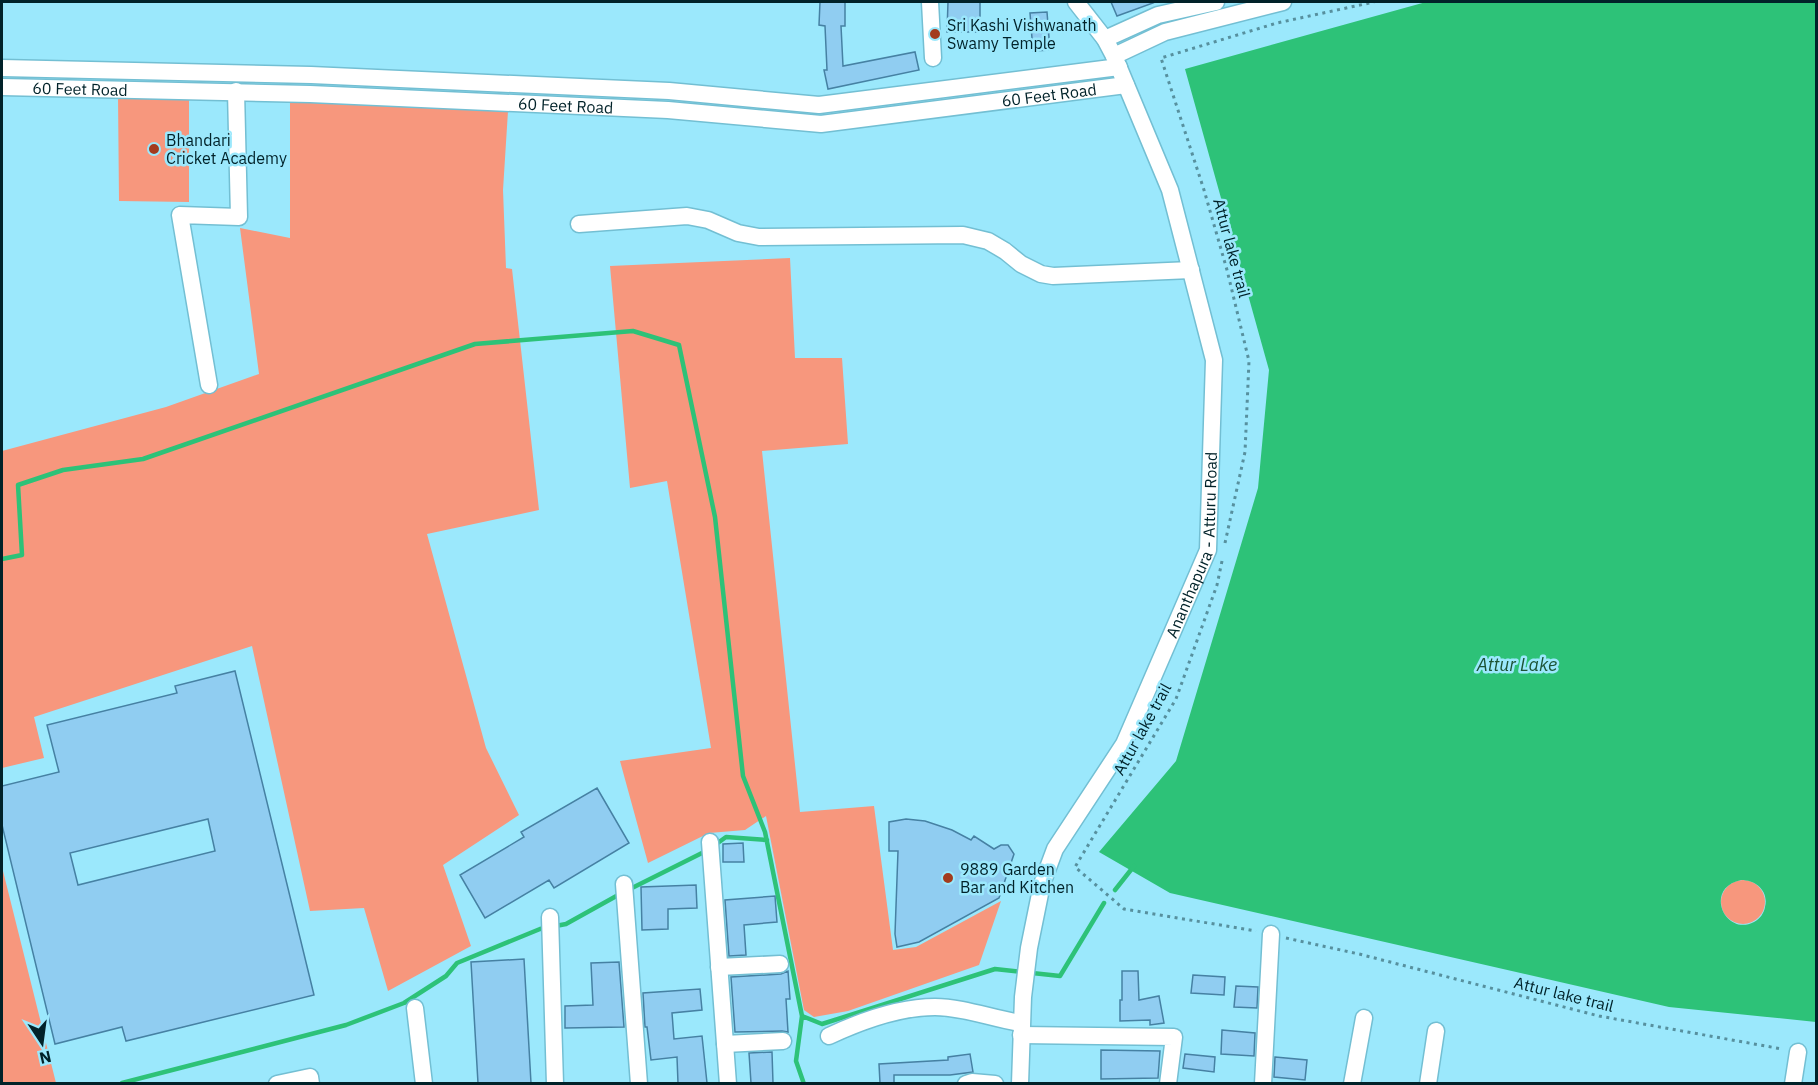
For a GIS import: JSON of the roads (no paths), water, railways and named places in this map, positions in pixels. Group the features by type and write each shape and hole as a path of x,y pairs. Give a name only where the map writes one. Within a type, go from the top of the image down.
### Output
{"street":[{"path":"930,2 933,58"},
{"name":"Ananthapura - Atturu Road","path":"1020,1083 1023,997 1029,948 1042,884 1055,849 1124,744 1208,550 1214,360 1170,190 1105,39 1077,2"},
{"path":"1105,39 1155,8 1216,2"},
{"name":"60 Feet Road","path":"2,68 288,74 669,91 819,105 1116,62 1165,32 1283,2"},
{"name":"60 Feet Road","path":"2,87 236,92 668,110 821,124 1126,85"},
{"path":"209,385 180,215 239,217 236,92"},
{"path":"579,224 687,216 708,220 738,233 759,237 963,235 988,241 1021,264 1041,274 1053,276 1191,270"},
{"path":"710,842 728,1083"},
{"path":"624,884 639,1083"},
{"path":"550,917 555,1083"},
{"path":"1263,1083 1271,934"},
{"path":"719,967 780,964"},
{"path":"829,1036 851,1026 910,1009 937,1007 1021,1029 1174,1036 1168,1083"},
{"path":"415,1008 424,1083"},
{"path":"1352,1083 1364,1018"},
{"path":"1428,1083 1436,1030"},
{"path":"725,1044 783,1041"},
{"path":"1793,1083 1798,1052"},
{"path":"277,1083 310,1077 311,1083"},
{"path":"966,1083 995,1083"}],"water":[{"name":"Attur Lake","path":"1426,2 1816,2 1816,1022 1669,1007 1170,893 1099,852 1176,761 1258,488 1269,370 1185,69","holes":["1741,880 1756,884 1763,891 1766,901 1760,918 1744,925 1734,923 1727,917 1722,910 1721,901 1723,892 1729,885"]}],"waterway":[{"path":"2,559 22,555 18,485 63,470 143,459 475,344 633,331 679,345 715,517 743,776 765,832 802,1016 822,1024 995,969 1060,976 1104,903"},
{"path":"715,845 726,837 767,840"},
{"path":"628,890 706,851"},
{"path":"1115,890 1134,866"},
{"path":"122,1083 346,1025 404,1003 446,976 457,963 540,929 566,924 620,894"},
{"path":"802,1016 796,1061 804,1084"}],"place":[{"name":"Sri Kashi Vishwanath Swamy Temple","path":"935,34"},
{"name":"Bhandari Cricket Academy","path":"154,149"},
{"name":"9889 Garden Bar and Kitchen","path":"948,878"}]}
